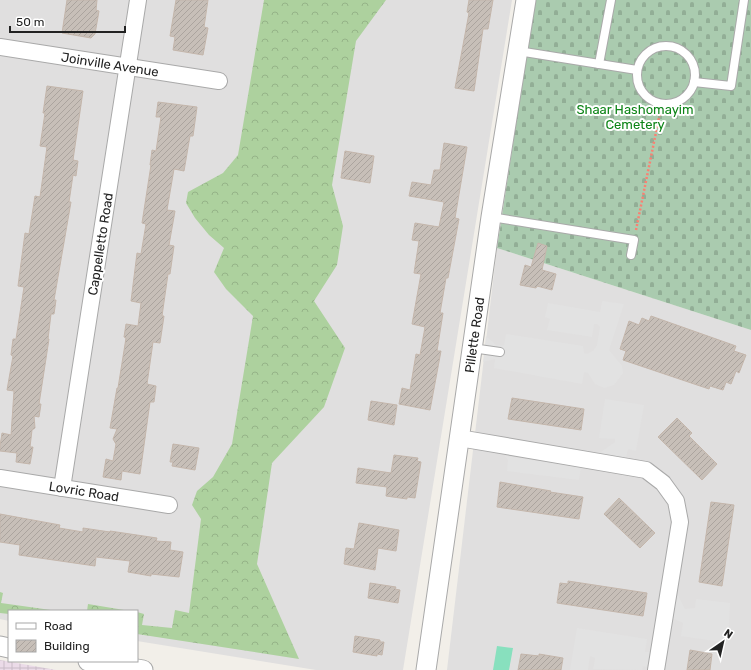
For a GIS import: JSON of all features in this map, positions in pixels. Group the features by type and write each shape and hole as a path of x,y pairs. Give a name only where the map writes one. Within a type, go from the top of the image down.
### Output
{"street":[{"name":"Cappelletto Road","path":"62,488 138,0"},
{"name":"Pillette Road","path":"426,670 491,217 526,0"},
{"name":"Joinville Avenue","path":"0,47 219,81"},
{"path":"459,438 646,470 664,483 676,501 680,522 656,670"},
{"name":"Lovric Road","path":"0,478 169,505"},
{"path":"94,662 143,670"}],"lane":[{"path":"600,64 611,0"},
{"path":"694,82 731,86 744,0"},
{"path":"662,46 671,47 680,50 692,63 694,82 690,91 683,98 674,102 655,102 646,97 640,89 637,80 637,70 640,61 653,49 662,46"},
{"path":"518,51 637,70"},
{"path":"491,217 634,240 631,255"},
{"path":"472,348 500,352"}],"path":[{"path":"634,240 662,103"}],"shaded area":[{"path":"0,0 512,0 403,670 316,670 138,641 138,610 8,610 8,621 0,619"},
{"path":"497,248 751,330 751,670 447,670"},
{"path":"602,301 624,304 609,350 622,366 623,373 614,385 604,388 595,384 588,373 584,372 582,384 494,368 495,359 483,362 486,336 496,345 504,346 506,334 583,346 584,353 587,354 593,351 597,345 600,327 597,324 594,324 592,337 547,330 550,319 545,317 548,303 600,312"},
{"path":"605,399 644,405 636,451 628,449 626,459 598,454 615,442 615,439 599,438"},
{"path":"505,456 581,467 579,480 507,471 508,460"},
{"path":"678,595 685,609 695,608 696,599 730,603 728,643 681,636 683,623 674,619 670,621"},
{"path":"577,628 647,639 645,652 652,650 648,669 647,667 643,666 642,670 593,669 595,658 590,656 588,670 570,670"},
{"path":"0,660 56,670 0,670"}],"green space":[{"path":"264,0 386,0 356,41 332,185 343,226 337,265 314,301 345,348 324,407 272,463 257,564 299,659 138,634 138,612 144,614 142,625 172,628 175,610 189,613 201,519 192,505 197,491 213,477 232,444 253,316 226,289 214,272 224,248 209,235 195,218 186,203 188,192 223,173 238,155"},
{"name":"Shaar Hashomayim Cemetery","path":"535,0 751,0 751,330 497,248"},
{"path":"0,592 3,593 1,603 51,610 8,610 8,614 0,613"},
{"path":"88,604 124,610 87,610"},
{"path":"497,646 513,648 509,670 493,670"}],"building":[{"path":"67,0 97,0 96,10 99,11 95,34 91,38 62,33"},
{"path":"176,0 208,0 204,27 208,28 203,55 173,50 175,37 170,36"},
{"path":"469,0 493,0 488,29 483,29 474,91 455,88 469,13 467,12"},
{"path":"47,86 83,91 73,160 78,161 76,176 73,175 69,202 71,202 54,300 56,300 54,314 51,314 49,339 39,404 41,404 39,417 34,416 35,428 32,430 30,447 33,447 30,464 16,462 17,453 0,451 0,446 2,433 11,435 14,391 7,390 13,356 11,355 13,339 16,339 24,287 18,286 25,233 29,234 35,196 40,197 47,147 40,146"},
{"path":"158,102 197,107 193,136 190,136 184,171 174,169 167,210 175,211 169,245 174,246 170,274 168,274 160,343 153,342 147,384 156,386 154,402 150,402 140,474 122,471 121,480 103,477 106,459 113,461 116,444 113,439 117,429 110,428 126,338 124,337 126,324 138,326 141,303 131,301 137,253 141,254 146,224 142,223 152,150 156,151 161,117 156,117"},
{"path":"444,143 467,147 455,218 459,219 440,313 443,313 437,351 441,351 430,410 399,404 402,388 410,390 416,354 420,355 425,327 412,324 421,274 414,273 419,241 412,240 415,223 439,227 444,202 409,196 412,182 431,185 434,170 440,170"},
{"path":"345,151 374,156 370,183 341,178"},
{"path":"538,243 547,246 542,270 556,274 552,290 537,286 536,288 520,285 525,265 531,267"},
{"path":"651,316 736,346 734,351 746,355 739,373 736,371 731,384 726,382 723,390 710,386 709,389 623,360 626,351 620,349 629,321 639,325 642,318 649,321"},
{"path":"512,398 584,409 581,430 508,419"},
{"path":"371,401 397,405 394,425 368,420"},
{"path":"677,418 692,433 689,436 717,464 702,480 658,437"},
{"path":"173,444 199,448 195,470 172,466 173,462 170,462"},
{"path":"394,455 418,458 417,461 421,462 415,498 407,497 407,499 386,496 387,487 356,483 358,468 391,473"},
{"path":"500,482 583,497 579,519 497,507"},
{"path":"619,498 655,533 640,548 604,514"},
{"path":"711,502 734,505 722,586 699,582"},
{"path":"0,514 60,525 59,528 83,532 83,528 110,531 157,538 156,541 171,542 170,550 183,552 179,577 151,574 151,576 128,572 130,561 96,557 95,566 19,555 20,545 0,542"},
{"path":"359,523 399,530 396,551 378,548 375,570 344,564 346,548 354,549"},
{"path":"568,581 647,593 643,616 557,603 560,583 568,584"},
{"path":"370,583 396,587 395,589 400,590 398,603 368,598"},
{"path":"355,636 384,642 382,655 377,654 377,656 353,652"},
{"path":"690,650 712,654 710,670 687,670"},
{"path":"521,654 539,656 539,654 563,658 561,670 518,670"}]}
